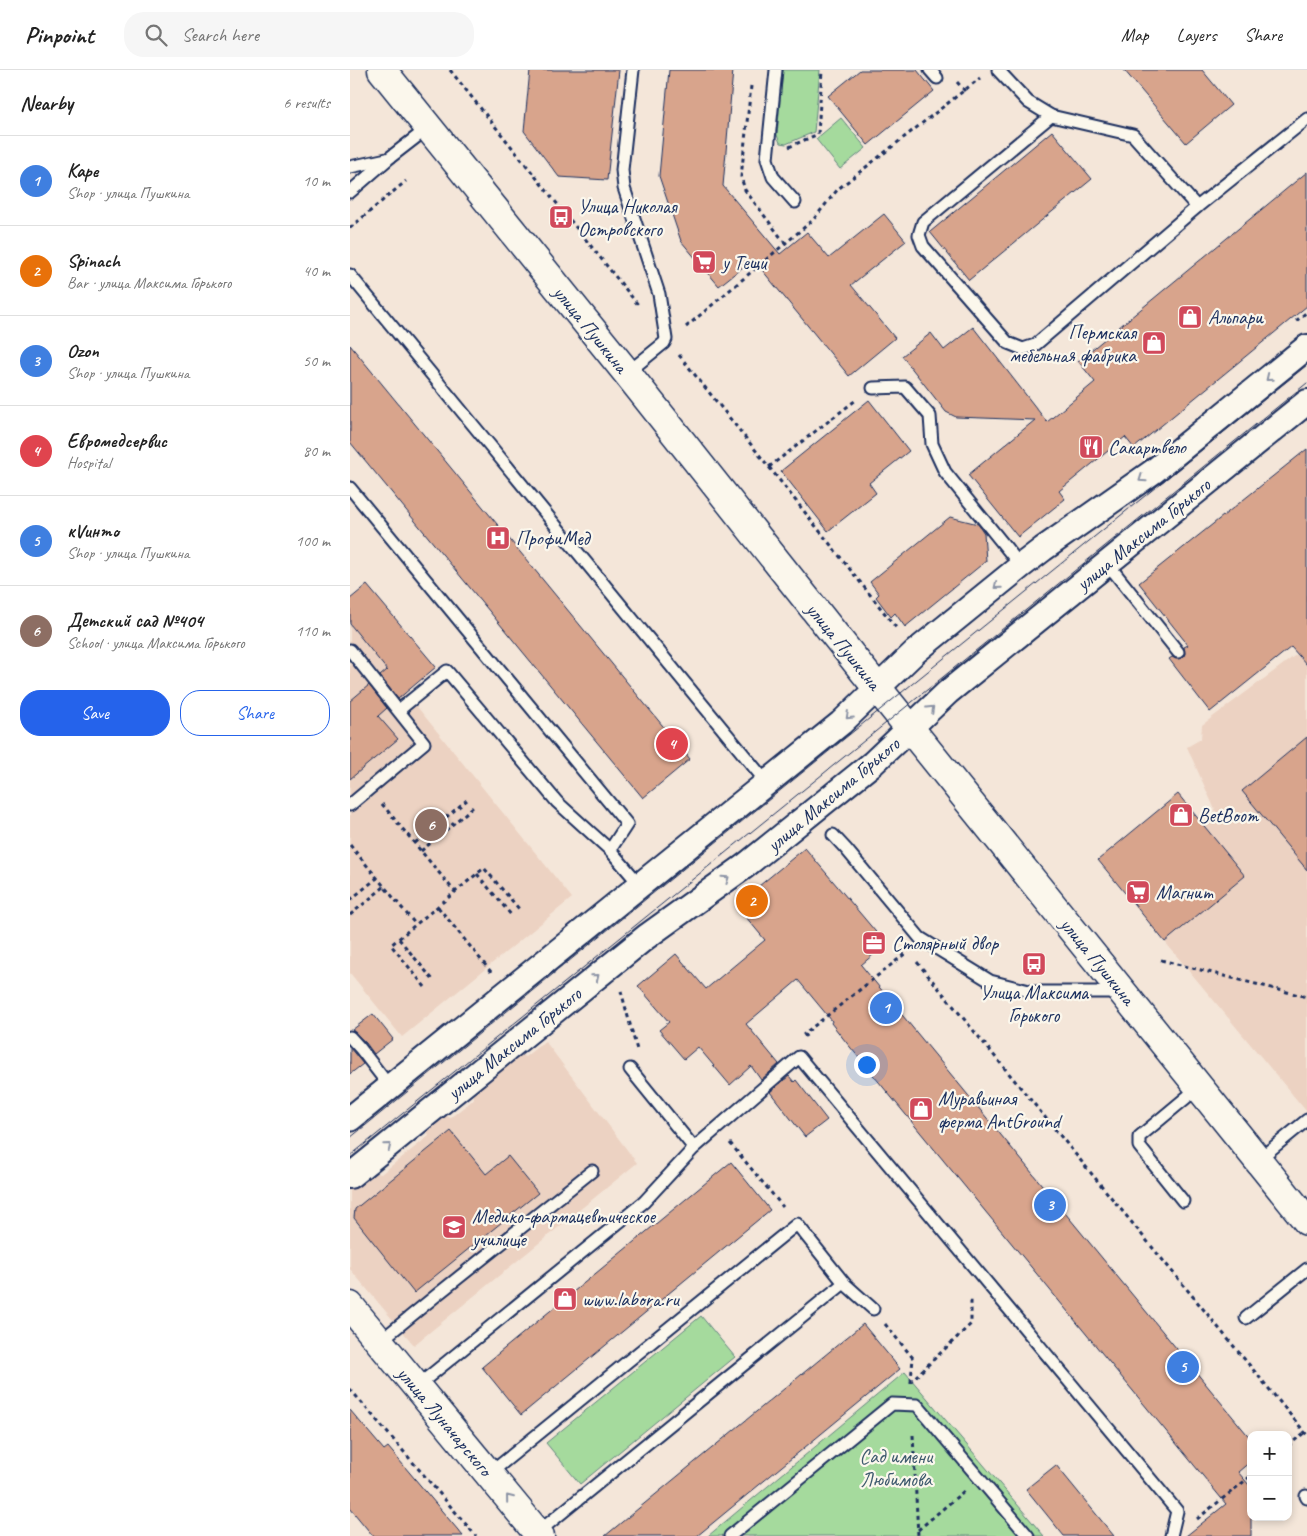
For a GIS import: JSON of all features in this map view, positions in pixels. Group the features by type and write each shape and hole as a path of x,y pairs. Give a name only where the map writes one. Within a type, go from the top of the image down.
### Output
{"main road":[{"name":"улица Пушкина","path":"382,70 1307,1221"},
{"name":"улица Луначарского","path":"350,1306 538,1534"}],"street":[{"name":"улица Максима Горького","path":"350,1119 841,723 915,652 1021,566 1154,471 1307,347"},
{"name":"улица Максима Горького","path":"350,1176 646,937 745,866 873,763 948,692 1307,402"}],"lane":[{"path":"627,373 664,343 666,339 659,294 624,188 622,170 633,70"},
{"path":"776,70 767,159 773,177 795,202"},
{"path":"998,70 1028,102 1051,116 1133,135 1197,207"},
{"path":"1051,116 922,222 919,235 923,246 1008,343 1023,349 1035,346 1197,207 1307,119"},
{"path":"350,192 428,128"},
{"path":"350,167 388,159"},
{"path":"350,275 766,783"},
{"path":"873,388 905,386 930,416 932,444 945,472 1021,566"},
{"path":"350,488 627,824 610,850"},
{"path":"1107,563 1178,652"},
{"path":"350,650 424,743 350,804"},
{"path":"399,710 447,671 557,802 610,850 640,885"},
{"path":"833,835 920,938 990,981 1033,992 1122,992"},
{"path":"350,1038 390,1087"},
{"path":"416,1387 644,1202 694,1148 799,1057 1177,1511 1171,1536"},
{"path":"630,1070 694,1148"},
{"path":"1183,1201 1139,1146 1139,1136 1199,1087"},
{"path":"1258,1161 1307,1120"},
{"path":"380,1342 592,1172"},
{"path":"489,1474 797,1224 844,1283 873,1310"},
{"path":"1246,1318 1307,1269"},
{"path":"538,1534 844,1283"},
{"path":"730,1536 892,1404 917,1405 1028,1536"}],"path":[{"path":"744,148 783,150 818,134 822,70"},
{"path":"683,330 813,220 838,189 984,75"},
{"path":"350,228 406,181"},
{"path":"769,467 873,388"},
{"path":"370,789 455,892"},
{"path":"415,844 467,800"},
{"path":"421,850 473,807"},
{"path":"350,845 416,925"},
{"path":"425,987 391,945 484,868 520,910"},
{"path":"478,874 512,916"},
{"path":"350,900 377,878"},
{"path":"350,915 384,887"},
{"path":"438,907 492,972"},
{"path":"399,939 434,981"},
{"path":"796,1040 907,951"},
{"path":"914,959 1306,1434 1292,1443"},
{"path":"1161,960 1307,997"},
{"path":"620,988 637,1050 643,1058"},
{"path":"804,1034 809,1040"},
{"path":"717,1128 797,1224"},
{"path":"911,1381 972,1324 971,1264"},
{"path":"873,1310 912,1358 911,1381 918,1536"},
{"path":"350,1389 476,1536"},
{"path":"917,1531 979,1478"},
{"path":"1195,1520 1247,1479"}],"shaded area":[{"path":"350,624 572,898 402,1037 350,973"},
{"path":"1297,654 1307,666 1307,1112 1165,942 1245,876 1202,824 1216,812 1187,747 1201,739 1202,725"},
{"name":"Медико-фармацевтическое училище","path":"545,1041 637,1163 414,1345 350,1269 350,1186 368,1171 381,1174 429,1136 425,1125 440,1112 450,1118 474,1099 471,1087 515,1052 525,1057"}],"green space":[{"path":"783,70 820,70 814,132 786,144 780,143 777,135"},
{"path":"841,118 866,148 840,169 816,139"},
{"path":"701,1316 735,1357 580,1484 546,1443"},
{"name":"Сад имени Любимова","path":"905,1372 1044,1536 708,1536"}],"building":[{"path":"530,70 619,70 607,180 559,177 524,131"},
{"path":"669,70 733,70 723,186 780,254 807,232 829,258 884,214 906,241 851,285 895,338 849,376 753,259 719,286 681,241 659,176"},
{"path":"860,70 917,70 934,91 868,145 828,96"},
{"path":"1124,70 1202,70 1231,105 1186,143"},
{"path":"1052,131 1092,179 969,280 930,232"},
{"path":"1307,172 1307,306 1134,448 1125,437 1059,491 1065,499 1018,537 968,475 1035,420 956,417 946,412 902,356 931,333 944,350 973,327 1047,422 1095,382 1078,361"},
{"path":"350,345 690,759 643,798 350,442"},
{"path":"869,400 909,451 869,483 876,493 828,531 781,471"},
{"path":"1307,449 1307,665 1291,647 1210,712 1169,659 1172,657 1176,659 1182,658 1185,654 1184,647 1188,645 1139,583"},
{"path":"950,517 978,524 984,533 986,561 905,627 895,613 891,617 876,597 879,594 870,582"},
{"path":"367,585 436,667 398,699 380,676 387,670 350,624 350,599"},
{"path":"369,685 387,708 378,716 398,739 350,779 350,701"},
{"path":"1307,737 1307,870 1242,791"},
{"path":"1178,794 1245,876 1165,942 1098,860"},
{"path":"805,848 886,944 861,965 1247,1434 1247,1464 1238,1472 1247,1483 1247,1521 1251,1521 1251,1536 1186,1536 1226,1504 846,1042 831,1023 832,1021 798,980 746,1024 779,1064 761,1080 751,1066 730,1085 698,1047 684,1059 659,1030 669,1022 638,986 676,954 706,989 765,940 736,905"},
{"path":"373,1014 393,1039 374,1054 366,1043 352,1030"},
{"path":"350,1048 363,1064 350,1074"},
{"path":"789,1076 794,1082 796,1080 827,1120 805,1137 770,1092"},
{"path":"451,1131 486,1174 508,1156 538,1193 414,1293 354,1218 355,1209"},
{"path":"731,1162 770,1210 521,1415 482,1367"},
{"path":"863,1324 900,1369 697,1536 605,1536"},
{"path":"350,1410 384,1450 388,1447 463,1536 373,1536 350,1508"},
{"path":"1056,1465 1114,1536 1064,1536 1026,1489"}],"tram line":[{"path":"350,1138 1307,365"},
{"path":"350,1156 1307,383"}],"place":[{"name":"Улица Николая Островского","path":"561,217"},
{"name":"у Тещи","path":"704,262"},
{"name":"Альпари","path":"1190,317"},
{"name":"Пермская мебельная фабрика","path":"1154,343"},
{"name":"Сакартвело","path":"1091,447"},
{"name":"ПрофиМед","path":"498,538"},
{"name":"Евромедсервис","path":"672,744"},
{"name":"BetBoom","path":"1181,815"},
{"name":"Детский сад №404","path":"431,825"},
{"name":"Магнит","path":"1138,892"},
{"name":"Spinach","path":"752,901"},
{"name":"Столярный двор","path":"874,943"},
{"name":"Улица Максима Горького","path":"1034,964"},
{"name":"Каре","path":"886,1008"},
{"name":"Муравьиная ферма AntGround","path":"921,1109"},
{"name":"Ozon","path":"1050,1205"},
{"name":"Медико-фармацевтическое училище","path":"454,1227"},
{"name":"www.labora.ru","path":"565,1299"},
{"name":"кVинто","path":"1183,1367"}]}
